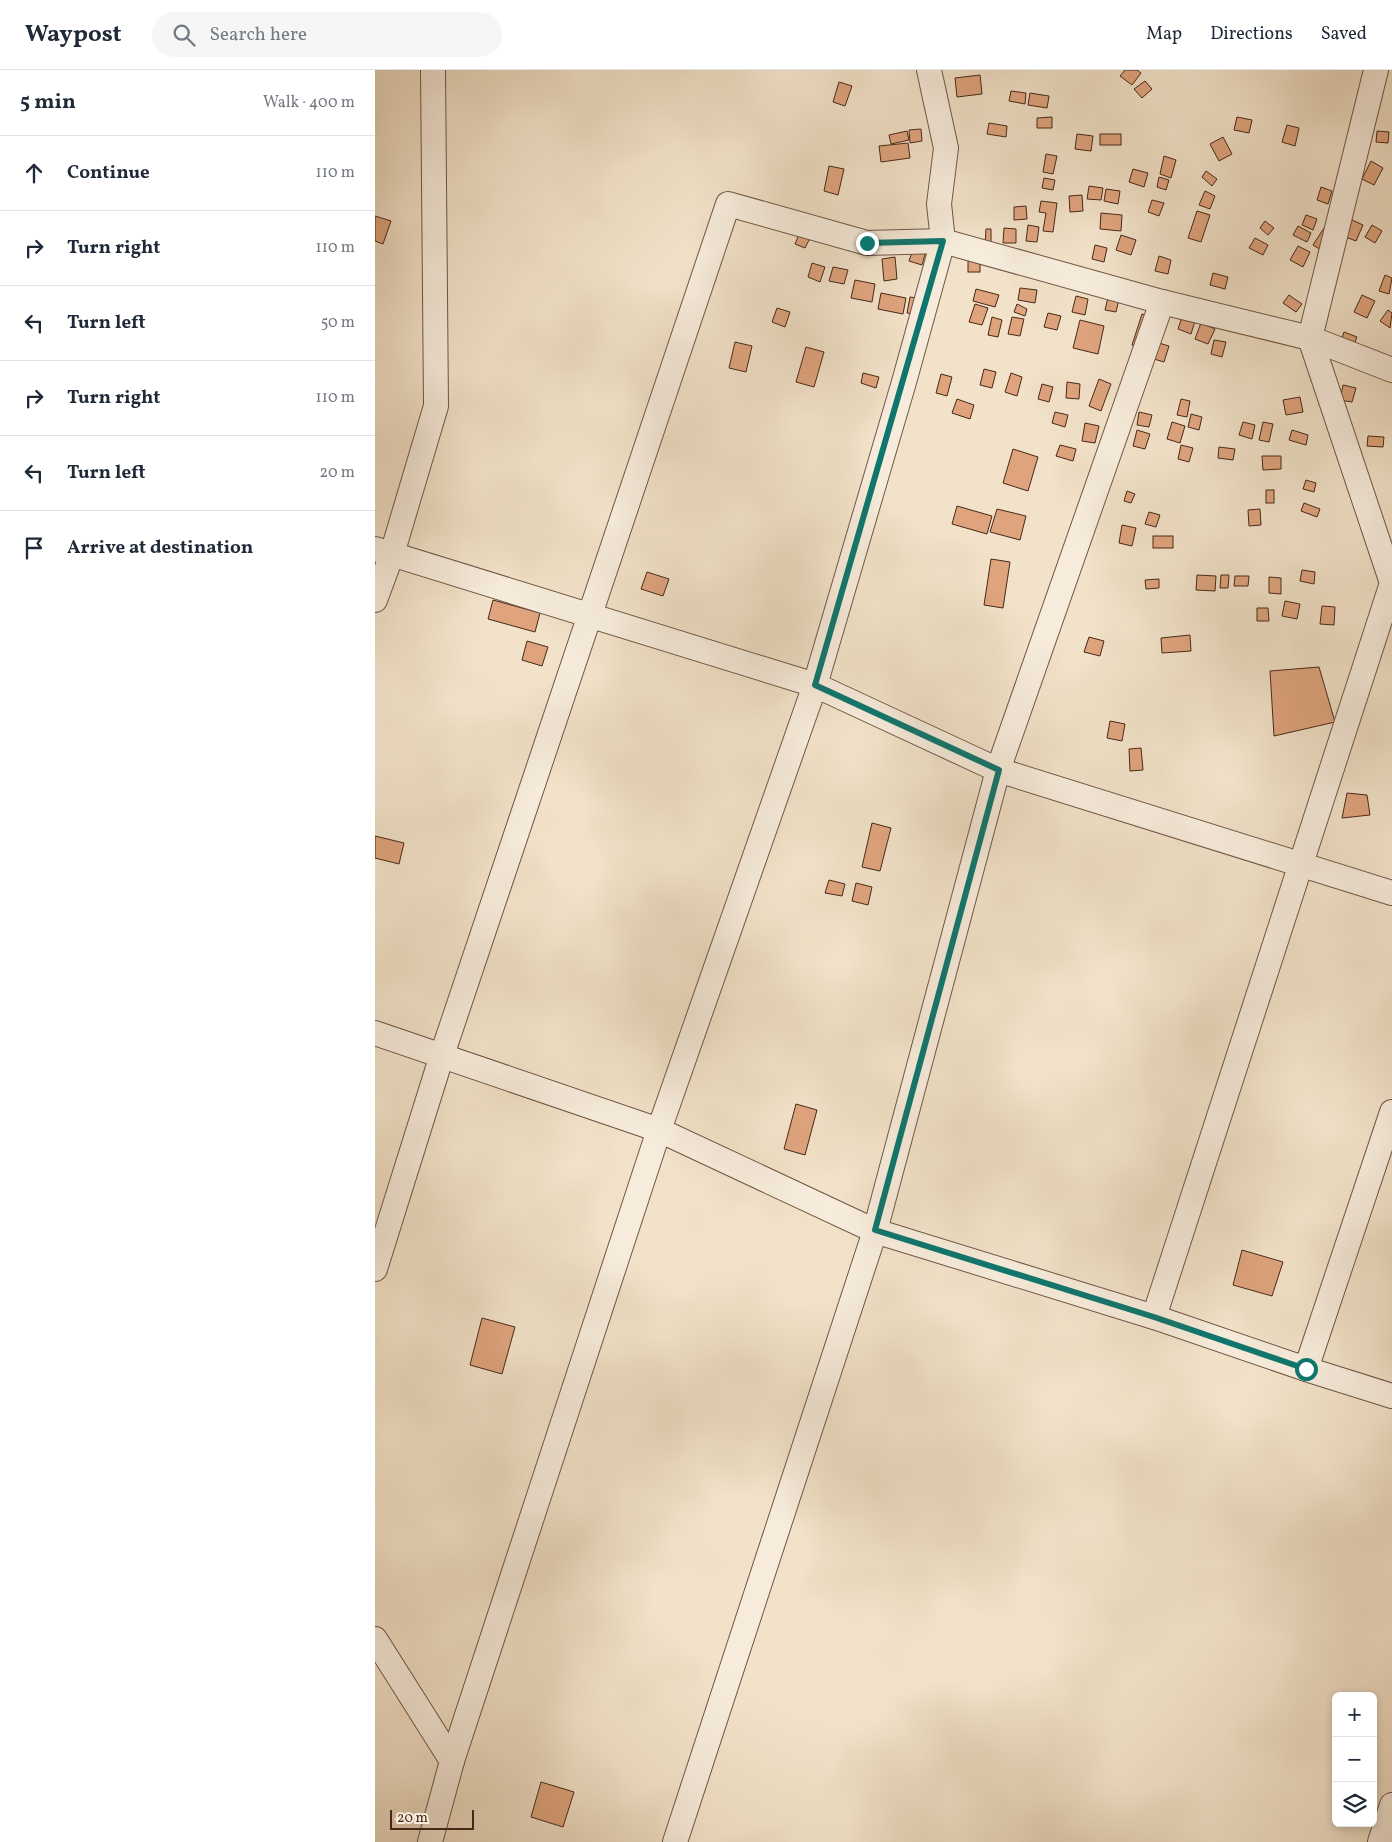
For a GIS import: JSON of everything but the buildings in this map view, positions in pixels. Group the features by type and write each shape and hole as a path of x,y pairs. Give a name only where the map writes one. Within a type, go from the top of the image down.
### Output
{"street":[{"path":"375,600 384,551 436,406 433,70"},
{"path":"430,1842 452,1761 659,1130 815,685 943,241 939,204 946,148 929,70"},
{"path":"1154,1317 1392,583 1310,338 1376,70"},
{"path":"375,1269 442,1055 728,204 867,243 943,241 1163,302 1310,338 1392,370"},
{"path":"675,1842 875,1230 999,770 1163,302"},
{"path":"384,551 815,685 999,770 1392,893"},
{"path":"375,1033 659,1130 875,1230 1154,1317 1392,1396"},
{"path":"1306,1369 1392,1112"},
{"path":"375,1639 452,1761"},
{"path":"1380,1842 1392,1805"}],"route":[{"path":"867,243 943,241 904,382 815,685 999,770 875,1230 1154,1317 1306,1369"}]}
